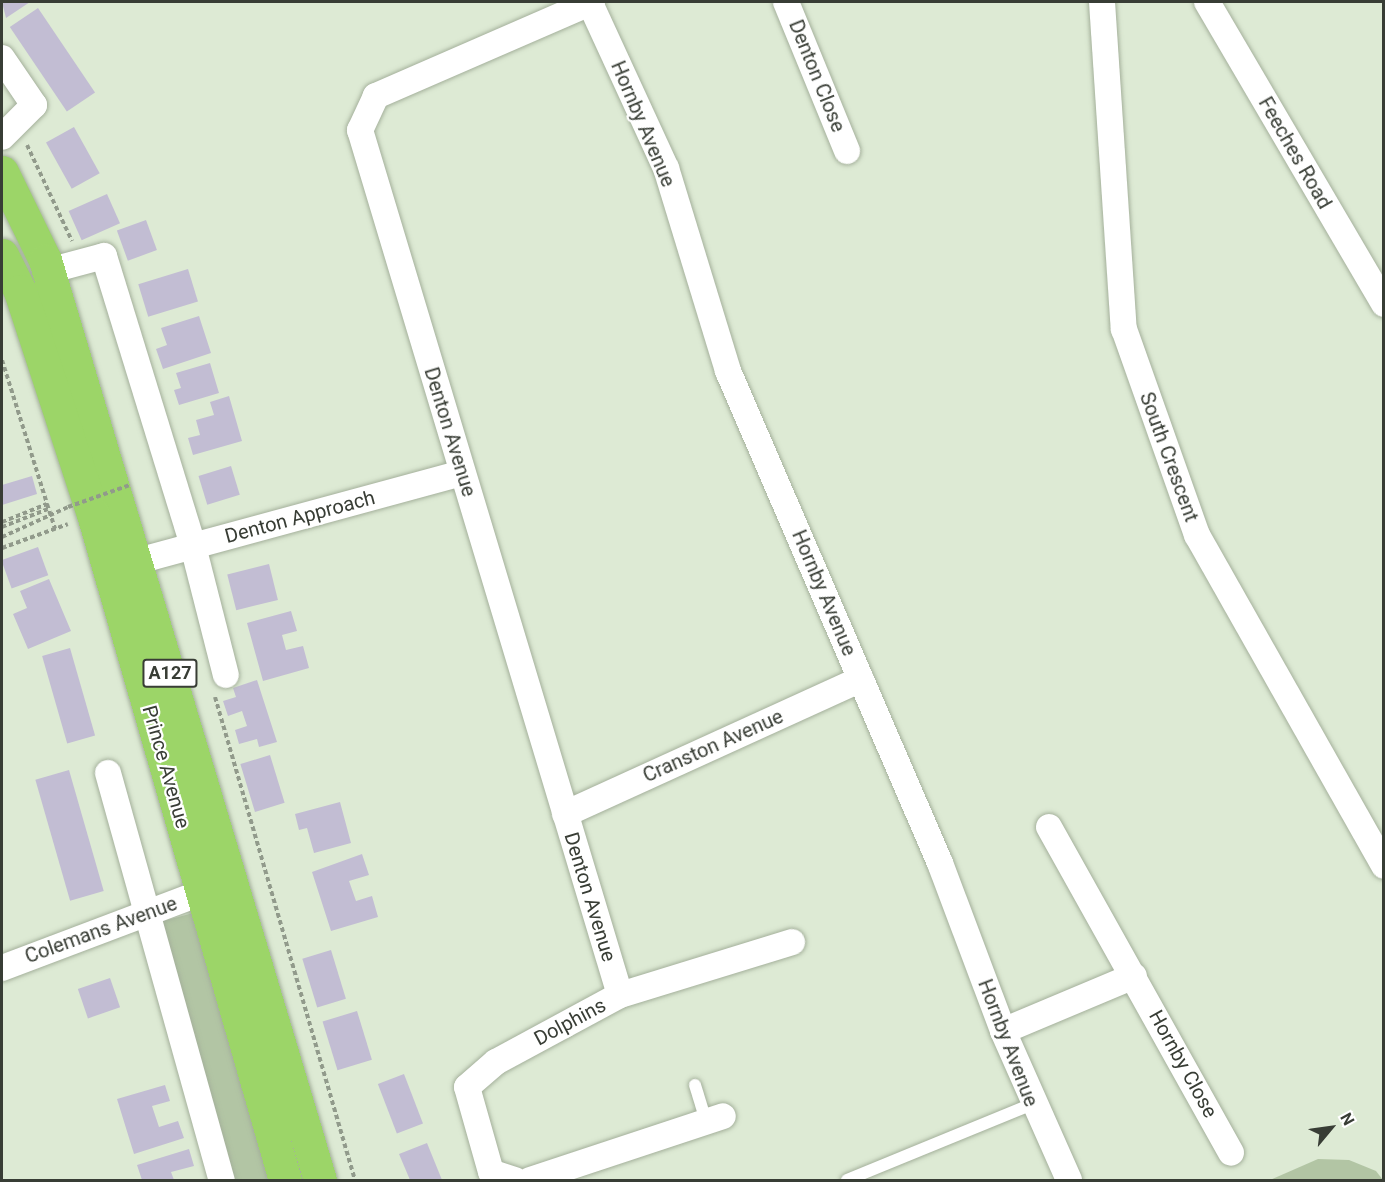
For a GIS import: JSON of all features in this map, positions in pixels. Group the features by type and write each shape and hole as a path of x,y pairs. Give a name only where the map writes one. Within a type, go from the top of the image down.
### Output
{"highway":[{"name":"Prince Avenue","path":"2,172 48,272 138,561 320,1180"},
{"name":"Prince Avenue","path":"2,255 20,291 93,514 285,1180"}],"street":[{"name":"Denton Avenue","path":"591,2 376,96 360,130 620,995"},
{"name":"Hornby Avenue","path":"591,2 666,168 728,371 940,863 1032,1104 1069,1180"},
{"name":"Denton Close","path":"786,2 847,151"},
{"name":"South Crescent","path":"1102,2 1124,329 1197,535 1383,866"},
{"name":"Feeches Road","path":"1207,2 1383,304"},
{"path":"2,58 33,105 2,136"},
{"path":"48,272 104,256 193,546 220,682"},
{"name":"Denton Approach","path":"138,561 462,473"},
{"name":"Cranston Avenue","path":"565,814 861,679"},
{"path":"108,772 222,1180"},
{"name":"Hornby Close","path":"1049,827 1232,1153"},
{"name":"Colemans Avenue","path":"2,968 201,893"},
{"name":"Dolphins","path":"516,1180 491,1172 467,1087 496,1062 620,995 792,942"},
{"path":"1003,1031 1134,975"},
{"path":"530,1180 715,1119"}],"lane":[{"path":"695,1085 715,1119"},
{"path":"847,1180 1032,1104"}],"path":[{"path":"2,360 56,529"},
{"path":"2,537 68,507 130,485"},
{"path":"2,522 47,506"},
{"path":"2,527 47,506"},
{"path":"2,548 93,514"},
{"path":"220,682 355,1180"}],"green space":[{"path":"197,912 269,1180 229,1180 160,922"},
{"path":"1318,1159 1349,1160 1376,1171 1383,1180 1270,1180"}],"building":[{"path":"2,2 30,2 6,18"},
{"path":"38,8 95,93 67,112 10,27"},
{"path":"74,127 100,173 72,189 46,143"},
{"path":"107,194 120,223 82,240 69,211"},
{"path":"146,220 157,250 128,261 117,231"},
{"path":"188,269 198,302 148,317 138,284"},
{"path":"199,316 211,353 163,369 156,349 167,345 161,328"},
{"path":"210,363 219,393 179,405 174,390 181,388 176,373"},
{"path":"229,396 242,441 193,455 188,438 200,435 196,420 214,415 210,402"},
{"path":"231,466 240,495 207,505 198,476"},
{"path":"32,476 37,494 2,505 2,485"},
{"path":"38,547 48,575 12,589 2,560"},
{"path":"269,564 278,600 236,610 227,574"},
{"path":"49,579 71,631 28,649 13,614 27,608 20,591"},
{"path":"291,611 297,631 282,635 286,650 303,646 309,668 263,681 247,623"},
{"path":"70,648 95,735 67,743 42,656"},
{"path":"257,680 277,742 259,747 257,739 239,744 235,730 247,726 242,711 228,716 223,701 236,697 233,688"},
{"path":"270,755 285,803 255,812 240,764"},
{"path":"69,770 104,891 70,901 35,780"},
{"path":"340,802 351,843 314,853 307,828 299,830 295,814"},
{"path":"362,854 369,875 349,881 356,901 372,896 378,917 331,931 312,872"},
{"path":"331,950 346,999 317,1008 302,959"},
{"path":"110,978 120,1007 88,1018 78,989"},
{"path":"357,1011 372,1060 337,1070 323,1022"},
{"path":"404,1074 423,1123 397,1134 378,1084"},
{"path":"165,1085 170,1101 152,1106 159,1127 178,1121 184,1138 134,1154 117,1099"},
{"path":"427,1143 442,1180 410,1180 399,1154"},
{"path":"189,1149 194,1166 171,1172 174,1180 142,1180 137,1165"}]}
